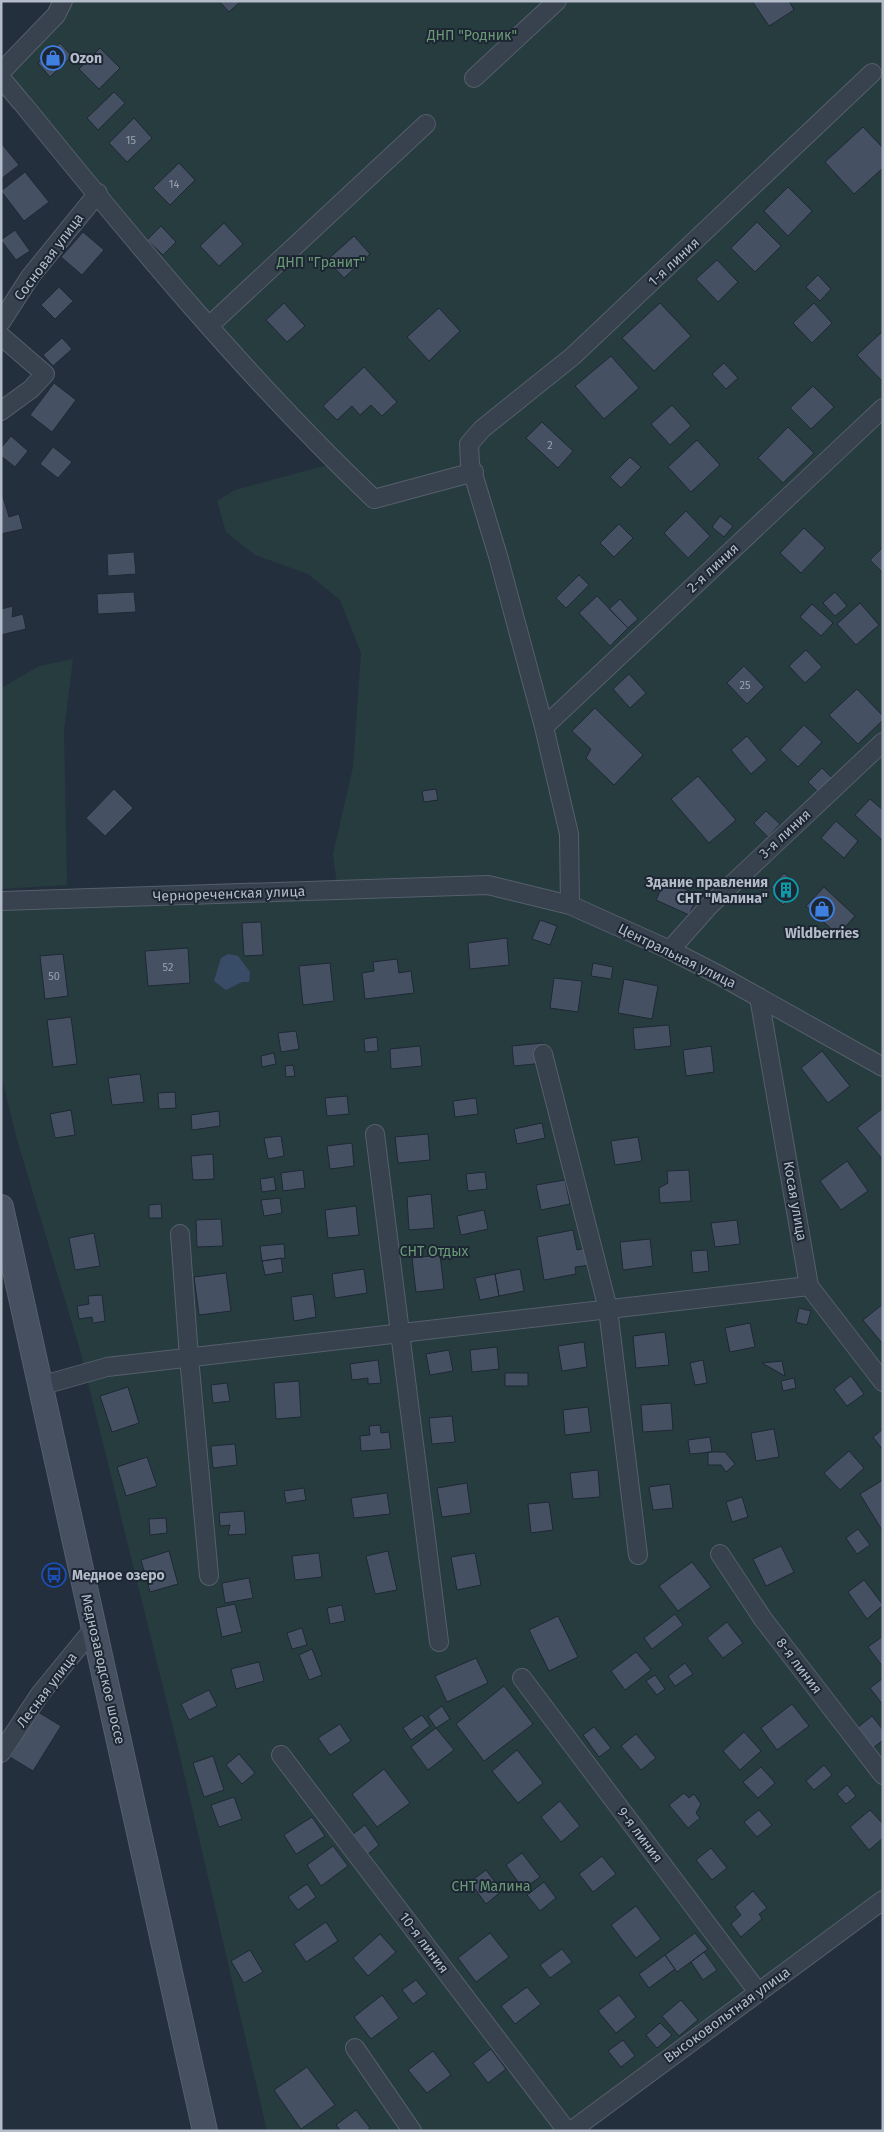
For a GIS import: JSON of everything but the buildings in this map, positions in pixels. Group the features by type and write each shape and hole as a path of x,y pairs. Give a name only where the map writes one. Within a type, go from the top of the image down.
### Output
{"main road":[{"name":"Меднозаводское шоссе","path":"1,1207 204,2131"}],"street":[{"path":"1,72 56,15 63,1"},
{"path":"474,78 557,1"},
{"name":"1-я линия","path":"474,472 470,464 469,444 482,430 572,356 872,73"},
{"path":"1,78 209,326 330,456 374,499 474,472 544,727 569,834 570,905"},
{"path":"209,326 426,124"},
{"name":"Сосновая улица","path":"1,322 30,277 98,193"},
{"path":"1,336 45,374 31,389 1,411"},
{"name":"2-я линия","path":"544,727 883,408"},
{"name":"3-я линия","path":"670,950 709,906 883,742"},
{"name":"Центральная улица","path":"456,886 488,885 570,905 670,950 759,997 883,1067"},
{"name":"Чернореченская улица","path":"1,901 456,886"},
{"name":"Косая улица","path":"759,997 809,1286 883,1382"},
{"path":"543,1054 608,1308 638,1555"},
{"path":"375,1134 439,1642"},
{"path":"180,1234 209,1576"},
{"path":"40,1386 107,1366 809,1286"},
{"name":"8-я линия","path":"720,1554 763,1619 883,1775"},
{"name":"Лесная улица","path":"1,1753 40,1694 94,1628"},
{"name":"9-я линия","path":"522,1678 758,1992"},
{"name":"10-я линия","path":"281,1755 567,2131"},
{"name":"Высоковольтная улица","path":"571,2131 883,1900"},
{"path":"355,2048 412,2131"}],"green space":[{"path":"63,1 883,1 883,1900 571,2131 267,2131 179,1752 80,1350 16,1136 1,1074 1,900 334,890 336,878 333,854 353,767 361,653 340,600 308,574 255,555 226,532 217,501 235,490 335,463 1,78"},
{"path":"73,659 64,730 67,885 1,889 1,688 39,666"}],"water":[{"path":"228,954 238,956 250,972 249,982 242,982 226,990 214,981 221,958"}],"place":[{"name":"Ozon","path":"53,58"},
{"name":"Здание правления СНТ \"Малина\"","path":"786,890"},
{"name":"Wildberries","path":"822,909"},
{"name":"Медное озеро","path":"54,1575"}],"park label":[{"name":"ДНП \"Родник\"","path":"472,35"},
{"name":"ДНП \"Гранит\"","path":"321,262"},
{"name":"СНТ Отдых","path":"434,1251"},
{"name":"СНТ Малина","path":"491,1886"}]}
